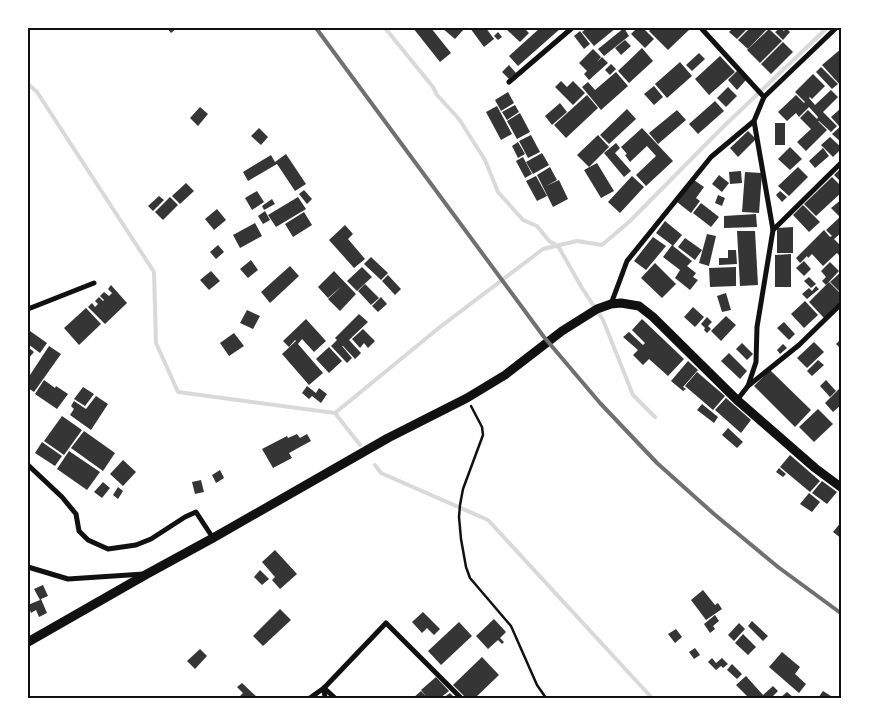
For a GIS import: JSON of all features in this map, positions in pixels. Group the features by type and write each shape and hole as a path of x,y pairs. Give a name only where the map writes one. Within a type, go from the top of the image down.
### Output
{"street":[{"path":"509,82 572,28"},
{"path":"702,28 764,97"},
{"path":"611,304 627,262 711,157 754,121 764,97 836,28"},
{"path":"748,386 756,362 757,327 773,230 754,121"},
{"path":"773,230 842,162"},
{"path":"28,309 94,283"},
{"path":"28,642 388,438 467,398 505,375 575,322 597,309 611,304 621,303 639,306 653,316 737,400 815,468 842,488"},
{"path":"737,400 748,386 799,345 842,303"},
{"path":"28,466 62,497 76,514 79,531 88,540 108,549 136,545 151,539 196,512 213,538"},
{"path":"28,568 68,579 146,574"},
{"path":"310,698 324,688 386,623 461,698"},
{"path":"324,688 325,698"},
{"path":"324,688 335,698"}],"path":[{"path":"467,398 482,427 483,435 463,489 460,504 460,539 466,568 470,578 511,626 537,685 546,698"}],"building":[{"path":"167,28 177,28 171,33"},
{"path":"413,28 431,28 451,53 440,62"},
{"path":"442,28 465,28 455,39"},
{"path":"470,28 486,28 494,39 484,47"},
{"path":"505,28 526,28 529,33 520,42"},
{"path":"540,28 561,28 518,66 509,56"},
{"path":"587,28 616,28 594,46 582,32"},
{"path":"624,28 629,36 604,56 598,49"},
{"path":"637,28 643,28 654,39 645,48 631,34"},
{"path":"652,28 691,28 668,50 649,31"},
{"path":"733,28 748,28 737,39 729,32"},
{"path":"750,28 768,28 748,49 738,40"},
{"path":"780,28 784,31 786,28 790,32 783,40 775,32"},
{"path":"769,29 782,41 760,63 747,50"},
{"path":"580,31 590,44 584,49 574,36"},
{"path":"498,32 502,37 498,40 494,36"},
{"path":"625,40 631,46 621,55 615,48"},
{"path":"783,42 793,52 771,74 761,64"},
{"path":"642,48 653,61 629,83 618,71"},
{"path":"842,48 842,87 822,65"},
{"path":"593,49 601,57 597,62 602,57 608,63 589,80 584,74 587,71 579,63"},
{"path":"699,53 705,59 692,71 686,65"},
{"path":"720,56 735,72 709,95 695,79"},
{"path":"680,62 692,76 667,98 655,84"},
{"path":"611,64 616,69 610,75 605,70"},
{"path":"509,65 516,73 509,79 502,72"},
{"path":"821,67 838,84 832,89 816,72"},
{"path":"737,71 746,80 737,90 728,80"},
{"path":"616,72 628,86 601,110 582,87 588,82 595,90"},
{"path":"813,74 825,86 812,99 809,98 815,105 831,90 838,97 823,112 837,126 831,132 818,121 827,130 806,151 797,142 811,129 800,118 808,110 817,119 818,117 809,107 799,117 796,113 787,121 778,112 796,95 805,102 795,92"},
{"path":"561,81 567,87 573,81 585,93 573,105 555,87"},
{"path":"654,86 663,97 654,105 644,94"},
{"path":"728,87 737,96 726,107 717,98"},
{"path":"508,92 514,103 501,111 495,100"},
{"path":"587,95 598,108 566,138 554,125"},
{"path":"715,101 724,111 698,134 689,124"},
{"path":"560,103 567,112 552,125 545,116"},
{"path":"515,105 519,112 507,120 502,112"},
{"path":"497,106 512,134 501,140 486,112"},
{"path":"200,107 208,114 198,126 190,118"},
{"path":"627,109 636,119 609,144 600,135"},
{"path":"840,109 842,110 842,123 839,126 831,117"},
{"path":"677,110 686,120 658,144 649,133"},
{"path":"520,113 530,132 517,139 507,121"},
{"path":"775,123 785,123 785,145 775,145"},
{"path":"842,125 842,143 832,134"},
{"path":"259,128 268,137 261,145 251,136"},
{"path":"642,128 673,161 646,186 636,175 656,156 647,146 630,162 625,155 627,154 621,147"},
{"path":"748,131 756,139 738,157 730,148"},
{"path":"531,135 540,152 528,158 519,141"},
{"path":"598,135 609,147 589,167 577,155"},
{"path":"830,137 842,148 833,157 821,145"},
{"path":"518,142 525,154 518,158 512,146"},
{"path":"616,143 620,148 615,153 631,171 624,177 604,153"},
{"path":"790,147 802,159 790,170 778,159"},
{"path":"823,148 829,156 815,168 809,161"},
{"path":"542,153 549,165 533,174 526,162"},
{"path":"286,154 306,184 295,191 277,164 248,181 243,172 271,155 275,162"},
{"path":"523,157 532,174 525,178 516,161"},
{"path":"597,163 614,191 601,198 584,170"},
{"path":"550,167 557,180 546,186 559,180 568,199 553,207 537,175"},
{"path":"798,167 808,177 789,196 778,186"},
{"path":"842,167 842,183 834,175"},
{"path":"741,171 742,183 730,184 729,172"},
{"path":"745,172 762,173 759,213 742,212"},
{"path":"719,175 729,183 722,192 712,184"},
{"path":"536,176 547,196 537,201 526,181"},
{"path":"632,176 644,187 620,213 608,202"},
{"path":"832,177 842,187 842,192 816,216 804,204"},
{"path":"694,180 704,187 696,198 700,201 691,213 677,202"},
{"path":"186,183 194,191 180,204 172,196"},
{"path":"304,190 312,199 307,204 299,194"},
{"path":"257,191 264,202 252,210 245,198"},
{"path":"780,191 787,197 782,202 776,195"},
{"path":"718,195 725,198 722,206 715,203"},
{"path":"159,196 164,200 153,211 148,206"},
{"path":"170,197 178,205 163,220 155,212"},
{"path":"298,197 306,209 276,227 268,215"},
{"path":"272,199 275,204 264,210 262,206"},
{"path":"842,199 842,232 834,239 842,247 842,258 837,253 823,266 812,254 800,263 796,258 824,230 830,237 832,236 826,230 840,217 831,208"},
{"path":"701,203 719,217 711,227 693,213"},
{"path":"803,205 820,222 809,232 793,215"},
{"path":"217,209 226,220 214,230 205,219"},
{"path":"265,211 270,220 263,224 258,216"},
{"path":"304,212 312,225 293,237 285,224"},
{"path":"756,214 757,227 724,228 724,216"},
{"path":"665,221 682,235 673,246 692,261 687,266 696,273 693,277 698,280 690,290 675,278 680,270 663,257 672,245 656,233"},
{"path":"255,223 262,236 240,248 233,235"},
{"path":"345,225 353,234 348,239 365,259 354,268 329,240"},
{"path":"793,227 793,253 777,253 777,228"},
{"path":"737,231 755,231 758,285 740,286"},
{"path":"707,234 716,236 709,266 699,263"},
{"path":"653,237 666,246 646,270 634,261"},
{"path":"685,238 702,250 695,260 678,247"},
{"path":"218,245 224,252 216,259 210,252"},
{"path":"728,250 736,250 737,264 719,265 719,258 728,258"},
{"path":"791,254 791,287 775,287 775,255"},
{"path":"371,257 388,273 381,280 364,264"},
{"path":"251,260 258,270 248,278 240,269"},
{"path":"804,261 811,269 804,276 796,268"},
{"path":"830,262 839,271 826,285 822,281 826,277 821,271"},
{"path":"655,263 676,284 662,298 641,278"},
{"path":"290,266 299,276 270,303 261,292"},
{"path":"362,267 372,277 357,291 347,281"},
{"path":"736,267 736,286 710,287 709,268"},
{"path":"211,271 220,281 209,290 200,280"},
{"path":"334,271 356,294 340,311 328,299 343,285 328,298 318,287"},
{"path":"842,271 842,294 830,282"},
{"path":"388,275 401,289 395,295 382,281"},
{"path":"809,277 816,284 811,288 804,281"},
{"path":"829,282 842,295 842,301 824,318 809,302"},
{"path":"365,284 379,298 371,305 358,291"},
{"path":"111,285 127,303 105,324 88,307 92,303 95,307 98,304 95,301 99,297 103,301 100,296 104,292 109,296 112,293 108,289"},
{"path":"816,286 819,289 807,299 802,294 809,288 812,291"},
{"path":"726,293 731,310 722,312 717,296"},
{"path":"381,297 387,304 378,312 372,306"},
{"path":"805,301 818,315 804,328 791,314"},
{"path":"693,307 704,317 695,327 684,317"},
{"path":"86,308 101,324 79,345 64,328"},
{"path":"247,310 260,316 253,329 240,323"},
{"path":"359,314 368,322 349,340 361,353 355,359 342,346 352,358 347,363 331,346 337,340 335,338"},
{"path":"726,316 736,325 721,341 711,331"},
{"path":"707,317 712,322 708,326 711,329 707,333 701,324"},
{"path":"306,319 326,341 314,352 302,339 298,344 323,373 309,385 282,354 296,341 289,347 283,341"},
{"path":"642,319 684,359 668,376 649,359 643,365 633,355 638,350 623,337 629,332 643,345 645,343 632,330"},
{"path":"784,322 795,334 789,340 777,328"},
{"path":"363,329 375,341 368,348 364,343 360,348 352,339"},
{"path":"30,331 47,343 40,353 28,344 28,334"},
{"path":"234,333 244,346 229,356 220,343"},
{"path":"842,338 842,350 836,344"},
{"path":"814,342 824,352 807,368 797,358"},
{"path":"742,343 753,354 747,360 736,349"},
{"path":"783,344 787,348 780,354 777,350"},
{"path":"49,346 61,354 34,392 28,388 28,378"},
{"path":"28,347 34,352 28,359"},
{"path":"329,347 342,361 329,373 316,359"},
{"path":"729,353 747,371 740,379 721,361"},
{"path":"818,360 824,365 812,376 807,371"},
{"path":"688,361 698,370 683,387 686,389 683,391 671,381"},
{"path":"770,370 811,410 795,427 754,386"},
{"path":"697,372 725,396 713,410 685,386"},
{"path":"44,380 68,394 57,409 35,394"},
{"path":"826,380 836,391 830,397 820,386"},
{"path":"307,386 316,393 319,388 327,394 321,403 312,396 309,399 302,393"},
{"path":"83,387 94,394 85,406 74,399"},
{"path":"840,388 842,390 842,404 833,412 825,403"},
{"path":"96,396 108,404 91,430 70,415 74,409 71,406 74,401 86,409"},
{"path":"726,398 751,420 741,433 715,410"},
{"path":"702,404 718,417 714,423 697,410"},
{"path":"818,409 833,424 814,442 799,427"},
{"path":"62,416 82,430 64,455 44,441"},
{"path":"728,428 743,442 737,448 722,435"},
{"path":"84,431 115,453 103,471 71,448"},
{"path":"297,434 300,438 307,434 311,441 289,453 292,458 273,468 262,449 287,436 288,438"},
{"path":"42,442 62,456 55,466 35,453"},
{"path":"69,451 100,472 87,490 57,469"},
{"path":"790,455 820,481 810,492 780,467"},
{"path":"123,460 136,472 123,486 110,474"},
{"path":"779,468 786,474 783,477 776,472"},
{"path":"220,470 224,478 216,483 212,475"},
{"path":"201,480 204,492 195,494 192,482"},
{"path":"822,481 837,492 827,504 812,493"},
{"path":"103,482 110,488 102,498 94,492"},
{"path":"118,487 123,491 118,499 113,495"},
{"path":"809,493 820,502 812,512 800,504"},
{"path":"842,521 842,539 833,532"},
{"path":"275,550 297,574 280,589 272,580 275,577 262,562"},
{"path":"260,570 269,579 262,585 254,577"},
{"path":"43,585 48,596 41,599 47,613 39,617 36,610 31,613 28,605 40,600 34,589"},
{"path":"703,590 715,605 718,603 722,609 706,620 691,600"},
{"path":"280,609 291,620 263,646 253,636"},
{"path":"423,612 440,629 434,635 427,628 422,633 412,622"},
{"path":"715,615 719,621 713,626 715,629 710,633 704,624"},
{"path":"494,619 506,632 500,638 504,642 502,644 498,640 488,649 476,636"},
{"path":"752,621 768,636 763,641 748,626"},
{"path":"459,622 472,636 441,665 428,651"},
{"path":"739,623 745,629 734,641 728,635"},
{"path":"676,629 682,637 675,643 668,634"},
{"path":"743,634 756,647 748,655 735,643"},
{"path":"695,648 700,655 694,659 689,652"},
{"path":"200,649 207,656 195,669 187,661"},
{"path":"782,652 800,667 795,674 806,684 799,693 769,667"},
{"path":"482,657 499,675 475,698 466,698 453,685"},
{"path":"712,658 716,663 722,658 728,664 716,670 708,662"},
{"path":"732,664 742,674 737,679 727,670"},
{"path":"746,676 763,695 773,686 778,691 771,698 763,698 761,696 759,698 749,698 736,685"},
{"path":"436,677 449,691 440,698 413,698 421,691 426,696 421,690"},
{"path":"242,683 258,698 238,698 243,693 237,687"},
{"path":"823,691 834,698 818,698"},
{"path":"787,692 794,698 780,698"},
{"path":"450,693 455,698 443,698"}],"waterway":[{"path":"385,28 433,87 437,95 459,119 485,160 498,192 523,220 537,226 549,241 558,246 603,320 633,395 655,417"},
{"path":"335,413 440,327 543,249 577,241 602,245 630,221 722,128 827,28"},
{"path":"28,84 37,92 154,272 156,343 178,392 335,413 360,445"},
{"path":"375,465 381,473 488,520 652,698"}],"railway":[{"path":"316,28 544,337 600,403 657,463 714,514 778,567 842,614"}]}
